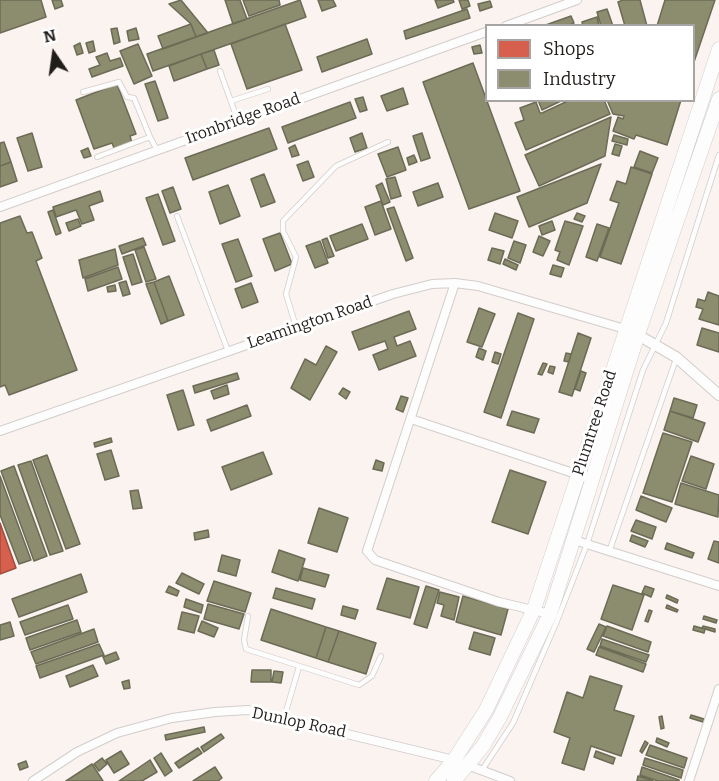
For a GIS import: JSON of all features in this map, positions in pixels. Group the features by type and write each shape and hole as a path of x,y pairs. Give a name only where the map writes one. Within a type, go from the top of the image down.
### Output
{"highway":[{"name":"Plumtree Road","path":"454,781 468,765 500,717 550,614 572,539 594,480 632,332 719,49"},
{"name":"Plumtree Road","path":"436,781 454,760 486,710 534,609 579,475 719,99"}],"street":[{"path":"511,24 577,0"},
{"name":"Ironbridge Road","path":"0,207 485,32"},
{"path":"455,283 367,547 369,554 375,560 499,602 550,614"},
{"name":"Leamington Road","path":"0,431 296,327 393,294 432,284 455,283 478,286 632,332"},
{"path":"632,332 676,357 719,395"},
{"path":"411,419 594,480"},
{"path":"558,534 719,586"},
{"path":"690,781 719,688"},
{"name":"Dunlop Road","path":"33,781 77,752 117,733 139,726 214,712 248,710 454,760 510,781"}],"lane":[{"path":"220,71 238,121"},
{"path":"83,92 118,82 127,97 134,98 157,150"},
{"path":"231,101 268,89"},
{"path":"97,157 150,137"},
{"path":"296,327 286,294 296,257 283,231 283,221 336,166 388,142"},
{"path":"482,770 513,723 587,544 643,370 666,323 719,155"},
{"path":"177,216 228,351"},
{"path":"609,552 676,357"},
{"path":"248,616 244,640 246,649 298,667 359,685 372,676 381,656"},
{"path":"284,718 298,667"}],"building: Shops":[{"path":"0,523 16,568 0,574"}],"building: Industry":[{"path":"0,0 41,0 46,17 0,33"},
{"path":"52,0 61,0 63,6 55,9"},
{"path":"181,0 208,33 196,37 191,24 169,4"},
{"path":"225,0 240,0 247,19 233,24"},
{"path":"243,0 279,0 280,5 249,16"},
{"path":"300,0 306,17 153,71 147,54"},
{"path":"318,0 333,0 336,6 322,11"},
{"path":"435,0 453,0 454,2 438,8"},
{"path":"459,0 468,0 470,6 462,9"},
{"path":"640,0 646,24 624,24 618,2"},
{"path":"665,0 715,0 695,59 695,24 658,24"},
{"path":"490,1 492,7 480,11 478,4"},
{"path":"467,9 470,18 406,39 404,31"},
{"path":"607,9 612,24 600,24 597,12"},
{"path":"571,16 574,23 572,24 549,24"},
{"path":"597,17 599,24 582,24 582,22"},
{"path":"191,24 196,37 163,49 158,36"},
{"path":"285,24 302,70 247,89 231,44"},
{"path":"117,28 120,42 114,44 111,29"},
{"path":"136,28 139,39 129,41 127,31"},
{"path":"367,39 372,54 322,72 317,57"},
{"path":"93,41 95,51 89,53 86,43"},
{"path":"80,43 83,53 77,55 74,46"},
{"path":"138,44 152,76 134,84 120,51"},
{"path":"480,45 482,53 474,54 472,47"},
{"path":"214,50 219,65 207,69 201,54"},
{"path":"107,53 110,61 120,58 123,66 92,77 89,69 100,65 96,57"},
{"path":"201,54 207,69 174,81 169,66"},
{"path":"473,63 485,96 485,102 487,102 520,191 469,209 423,82"},
{"path":"155,81 168,118 158,121 145,84"},
{"path":"117,84 136,134 130,136 132,143 114,148 112,143 94,149 76,100"},
{"path":"403,88 408,104 387,111 381,96"},
{"path":"363,97 367,110 360,112 355,99"},
{"path":"350,102 356,118 288,143 282,127"},
{"path":"536,102 542,113 566,102 605,102 610,114 526,150 515,123 524,120 520,108"},
{"path":"539,102 559,102 542,110"},
{"path":"608,102 680,102 667,145 636,135 634,139 613,131 618,117 623,119 624,116 613,114"},
{"path":"611,117 605,156 539,186 525,155"},
{"path":"269,128 277,149 193,180 185,158"},
{"path":"32,133 42,167 28,171 17,138"},
{"path":"362,133 367,148 355,152 350,138"},
{"path":"422,133 430,158 421,161 413,136"},
{"path":"614,135 628,139 627,145 612,141"},
{"path":"4,142 11,162 0,166 0,143"},
{"path":"615,144 622,146 619,156 612,154"},
{"path":"295,145 299,155 292,157 289,148"},
{"path":"398,147 406,170 387,177 378,154"},
{"path":"88,148 91,156 84,158 81,151"},
{"path":"640,151 658,158 652,173 634,167"},
{"path":"414,155 417,162 409,165 407,158"},
{"path":"308,161 314,177 303,181 297,165"},
{"path":"11,162 17,181 0,187 0,166"},
{"path":"601,164 587,203 529,227 517,197"},
{"path":"631,167 652,174 621,264 600,257 619,203 610,200 617,181 626,184"},
{"path":"264,174 275,202 261,207 251,179"},
{"path":"395,177 401,196 391,199 386,179"},
{"path":"382,183 390,202 383,205 376,186"},
{"path":"438,183 443,197 418,206 413,192"},
{"path":"228,185 240,216 220,224 209,192"},
{"path":"173,187 181,209 170,213 162,191"},
{"path":"100,191 103,201 89,206 94,220 82,224 76,210 56,217 53,207"},
{"path":"158,194 175,241 163,245 146,198"},
{"path":"381,201 391,229 375,235 365,207"},
{"path":"394,207 413,258 406,261 387,209"},
{"path":"53,210 61,233 56,235 48,212"},
{"path":"495,213 518,221 512,238 489,230"},
{"path":"577,213 585,216 582,222 574,219"},
{"path":"20,216 27,233 32,232 42,258 36,261 77,370 9,395 5,385 0,387 0,223"},
{"path":"78,219 81,226 69,231 66,223"},
{"path":"552,221 555,230 542,235 539,226"},
{"path":"565,221 583,226 569,265 557,260 560,252 555,250"},
{"path":"362,224 368,239 336,251 330,236"},
{"path":"597,224 609,228 597,261 586,257"},
{"path":"280,233 292,264 275,271 263,239"},
{"path":"539,236 550,241 543,256 533,252"},
{"path":"143,238 146,245 122,254 119,246"},
{"path":"327,238 334,256 328,258 322,240"},
{"path":"238,239 252,276 236,282 222,244"},
{"path":"320,241 328,263 315,268 306,246"},
{"path":"514,241 526,245 520,263 508,258"},
{"path":"144,247 156,279 146,282 135,250"},
{"path":"492,248 504,251 500,264 488,260"},
{"path":"115,249 118,265 83,278 79,260"},
{"path":"133,254 142,282 132,285 123,257"},
{"path":"505,259 518,265 516,270 503,264"},
{"path":"553,265 564,268 561,277 550,274"},
{"path":"118,267 122,279 88,291 85,279"},
{"path":"169,276 184,315 168,321 154,282"},
{"path":"126,281 130,294 123,296 119,283"},
{"path":"154,282 168,321 161,324 146,284"},
{"path":"251,283 258,302 242,308 235,289"},
{"path":"115,285 116,291 108,292 107,287"},
{"path":"708,292 719,296 719,325 699,319 703,309 696,307 698,299 705,301"},
{"path":"479,308 495,314 482,347 467,342"},
{"path":"409,311 416,329 394,337 397,346 410,341 416,356 379,370 373,355 388,349 385,341 359,350 352,332"},
{"path":"518,313 534,319 501,418 484,412"},
{"path":"702,328 719,333 719,352 697,345"},
{"path":"578,333 591,338 572,396 559,392"},
{"path":"326,346 337,352 310,400 291,388 305,359 316,365"},
{"path":"479,348 486,351 483,360 476,357"},
{"path":"495,352 501,354 498,364 492,362"},
{"path":"566,353 571,354 569,362 564,361"},
{"path":"543,363 547,364 542,375 538,374"},
{"path":"550,366 555,367 553,374 548,372"},
{"path":"581,371 586,373 580,391 575,389"},
{"path":"237,373 239,379 195,393 193,386"},
{"path":"227,385 229,394 214,399 211,391"},
{"path":"343,388 350,392 346,399 339,394"},
{"path":"183,390 194,425 178,430 167,395"},
{"path":"401,396 408,398 403,412 396,409"},
{"path":"674,398 697,405 693,418 670,411"},
{"path":"247,405 251,416 211,431 207,420"},
{"path":"512,411 539,419 534,433 507,425"},
{"path":"670,411 705,423 698,442 664,430"},
{"path":"663,433 692,442 672,502 643,493"},
{"path":"111,438 112,442 95,447 94,443"},
{"path":"111,450 119,476 105,480 97,454"},
{"path":"263,452 272,474 231,490 222,467"},
{"path":"47,455 80,544 66,549 33,460"},
{"path":"691,456 714,464 706,489 682,481"},
{"path":"376,460 384,463 382,471 373,469"},
{"path":"31,461 63,551 50,555 18,465"},
{"path":"14,466 47,556 34,561 1,471"},
{"path":"510,470 546,482 528,534 492,522"},
{"path":"0,476 31,560 19,564 0,515"},
{"path":"681,483 719,495 718,517 675,504"},
{"path":"138,490 142,508 133,509 130,491"},
{"path":"641,496 672,508 666,522 636,510"},
{"path":"319,508 348,518 337,552 308,543"},
{"path":"636,520 656,527 652,539 631,531"},
{"path":"208,530 209,537 195,540 194,533"},
{"path":"632,535 648,541 645,547 630,541"},
{"path":"714,541 719,542 719,563 708,559"},
{"path":"667,543 694,553 692,558 665,549"},
{"path":"279,550 305,559 298,581 272,572"},
{"path":"222,555 240,560 236,576 218,571"},
{"path":"303,568 329,575 325,587 300,580"},
{"path":"182,573 204,584 199,594 176,583"},
{"path":"81,574 87,592 19,617 12,599"},
{"path":"387,578 419,587 410,618 377,609"},
{"path":"214,581 251,593 245,612 207,601"},
{"path":"613,585 644,595 632,630 601,619"},
{"path":"169,586 179,591 177,596 166,592"},
{"path":"426,586 439,590 427,628 414,624"},
{"path":"645,586 654,589 651,597 642,593"},
{"path":"276,588 315,599 312,609 273,598"},
{"path":"440,592 459,597 454,620 441,616 444,605 437,603"},
{"path":"667,595 678,600 677,603 666,598"},
{"path":"463,596 508,609 501,635 456,622"},
{"path":"186,599 203,605 201,613 184,607"},
{"path":"208,604 244,614 239,629 204,619"},
{"path":"68,605 73,619 25,635 20,622"},
{"path":"667,605 678,610 677,612 666,608"},
{"path":"343,606 358,610 355,619 341,615"},
{"path":"271,609 326,627 316,658 261,640"},
{"path":"649,610 652,611 648,622 645,621"},
{"path":"182,612 199,616 194,633 178,629"},
{"path":"704,616 717,620 716,623 703,619"},
{"path":"77,620 81,632 30,650 26,638"},
{"path":"202,621 218,628 214,637 198,631"},
{"path":"10,622 14,636 0,640 0,625"},
{"path":"599,624 606,627 594,652 587,649"},
{"path":"607,626 651,642 648,652 603,636"},
{"path":"694,626 705,629 704,633 693,630"},
{"path":"703,626 715,629 715,632 702,628"},
{"path":"326,627 339,631 328,662 316,658"},
{"path":"94,629 98,642 36,664 31,652"},
{"path":"339,631 376,643 366,674 328,662"},
{"path":"474,632 495,638 490,655 469,649"},
{"path":"602,639 649,655 646,662 600,646"},
{"path":"99,644 104,655 40,678 36,666"},
{"path":"599,647 646,664 643,672 596,655"},
{"path":"116,652 119,659 106,664 103,657"},
{"path":"93,665 98,676 70,687 66,676"},
{"path":"252,670 271,670 271,682 251,682"},
{"path":"274,671 283,672 281,683 272,682"},
{"path":"590,676 622,686 614,710 634,716 621,756 591,746 584,770 562,763 570,738 554,732 567,692 583,698"},
{"path":"129,680 130,688 124,689 122,682"},
{"path":"691,715 704,719 703,722 690,718"},
{"path":"662,716 664,728 661,729 659,717"},
{"path":"204,727 205,732 166,740 165,735"},
{"path":"221,734 224,738 204,752 201,747"},
{"path":"657,738 669,743 667,747 656,742"},
{"path":"645,741 648,743 642,753 640,751"},
{"path":"650,745 687,758 684,768 646,755"},
{"path":"198,748 202,753 179,768 175,763"},
{"path":"121,751 129,764 114,773 106,760"},
{"path":"596,751 615,758 613,764 594,757"},
{"path":"161,753 172,771 165,776 154,758"},
{"path":"102,758 107,764 99,771 94,764"},
{"path":"645,758 683,770 681,778 643,765"},
{"path":"150,760 157,772 142,781 119,781"},
{"path":"26,761 28,767 20,770 18,764"},
{"path":"92,764 103,781 66,781"},
{"path":"215,767 222,778 218,781 193,781"},
{"path":"642,767 679,781 658,781 640,775"},
{"path":"638,776 653,781 637,781"}]}
